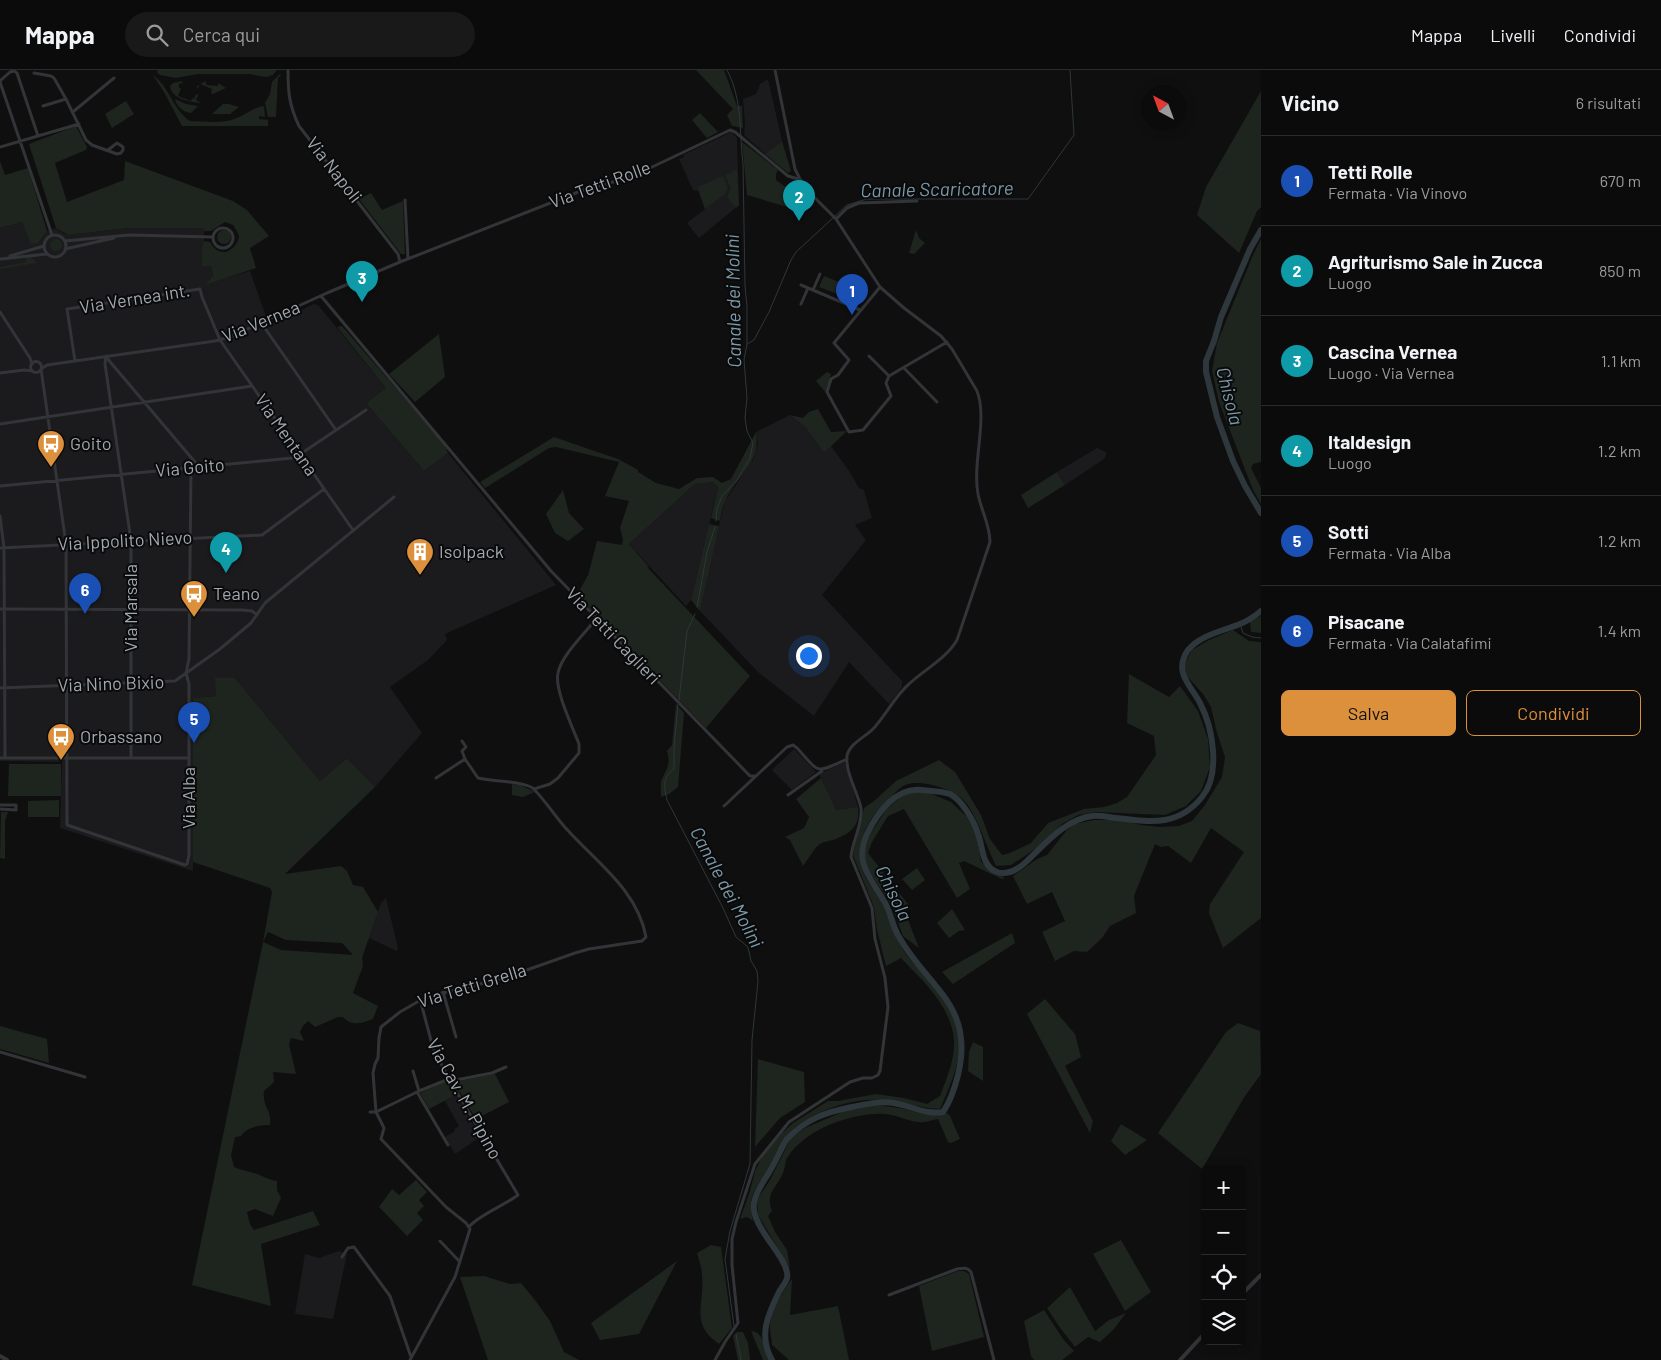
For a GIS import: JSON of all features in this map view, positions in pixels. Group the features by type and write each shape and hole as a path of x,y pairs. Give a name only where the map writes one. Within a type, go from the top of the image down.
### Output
{"street":[{"name":"Via Napoli","path":"288,70 290,104 299,126 398,254 400,262"},
{"path":"715,1360 724,1342 738,1323 732,1265 732,1240 755,1164 794,1118 850,1082 872,1078 878,1075 880,1071 887,1016 885,978 875,939 872,908 850,857 851,848 860,823 861,808 847,759 852,748 872,730 908,684 952,649 957,640 990,542 990,533 978,493 980,397 947,342 880,287 835,218 812,196 798,179 775,70"},
{"path":"38,136 17,73 14,71 10,72 0,82 52,235"},
{"path":"34,73 51,76 74,112 86,140 92,145 108,150"},
{"path":"0,74 6,76"},
{"path":"74,112 114,78"},
{"path":"43,106 66,99"},
{"path":"0,147 79,124"},
{"name":"Via Tetti Rolle","path":"408,259 586,189 629,177 730,130 738,134 788,176 798,179"},
{"path":"405,200 408,259"},
{"path":"835,218 847,208 859,203 916,201"},
{"path":"218,228 225,228 231,231 233,240 229,246 221,248 214,243 212,236 218,228"},
{"path":"47,254 44,246 46,239 52,235 60,236 65,241 66,249"},
{"path":"65,241 129,235 212,236"},
{"path":"1,259 47,254 57,256 66,249 129,235"},
{"path":"1,259 44,246"},
{"name":"Via Vernea","path":"48,365 220,340 262,324 321,296 408,259"},
{"path":"813,290 820,274"},
{"path":"801,285 860,310"},
{"path":"880,287 835,341 835,344 849,360 838,375 831,379 827,392 849,432 862,430 891,396 886,383 888,376 947,342"},
{"path":"801,304 808,288"},
{"name":"Via Vernea int.","path":"75,361 67,309 200,289 220,340"},
{"name":"Via Tetti Caglieri","path":"321,296 551,571 750,776 756,776"},
{"path":"0,312 30,358 32,365 42,377 66,544 66,758"},
{"path":"262,324 336,430"},
{"name":"Via Mentana","path":"220,340 353,530"},
{"path":"106,356 113,367 200,468"},
{"name":"Via Marsala","path":"106,356 106,369 131,541 131,758"},
{"path":"869,356 888,376"},
{"path":"30,358 48,365"},
{"path":"24,370 38,362"},
{"path":"38,362 38,370"},
{"path":"0,373 38,370 48,365"},
{"path":"106,369 113,367"},
{"path":"904,368 937,402"},
{"path":"0,424 252,386"},
{"name":"Via Goito","path":"0,486 292,458 366,410"},
{"name":"Via Alba","path":"66,758 67,825 185,865 188,864 189,684 186,673 190,659 191,468"},
{"name":"Via Ippolito Nievo","path":"2,548 262,535 324,489"},
{"name":"Via Nino Bixio","path":"0,688 175,681 220,649 251,623 265,603 394,497"},
{"path":"0,516 5,609 5,758"},
{"path":"0,609 248,610 257,615"},
{"path":"462,741 466,747 462,750 465,759 478,778 518,784 534,790 550,784 558,778 579,753 579,744 557,683 558,673 563,661 596,619"},
{"path":"724,806 787,747 793,745 816,770 822,770"},
{"path":"0,758 189,758"},
{"path":"436,778 465,759"},
{"path":"788,795 822,770 847,759"},
{"name":"Via Tetti Grella","path":"469,1227 446,1207 382,1141 384,1126 378,1119 376,1112 373,1073 378,1058 380,1031 388,1020 420,999 501,979 588,949 642,941 646,934 635,908 621,884 566,829 534,790"},
{"path":"0,806 16,805 16,810 0,810"},
{"path":"443,992 456,1037"},
{"name":"Via Cav. M. Pipino","path":"420,999 433,1048 518,1195 476,1220 469,1227"},
{"path":"0,1052 85,1077"},
{"path":"370,1112 376,1112 418,1091 450,1080 492,1073 506,1066"},
{"path":"412,1071 418,1091 448,1145"},
{"path":"411,1359 453,1281 469,1227"},
{"path":"440,1241 460,1262"},
{"path":"342,1256 348,1248 354,1247 390,1296 411,1359"},
{"path":"889,1295 957,1269 968,1269 971,1272 994,1360"},
{"path":"1246,1290 1261,1275"},
{"path":"1180,1360 1201,1337"},
{"path":"0,1356 7,1360"}],"shaded area":[{"path":"158,70 277,70 273,75 266,77 249,74 198,74 176,78 160,75 157,72"},
{"path":"696,70 724,70 737,106 742,106 743,128 732,126 727,115 733,109"},
{"path":"280,74 278,78 276,117 268,117 265,103 270,94 272,82"},
{"path":"153,75 159,80 179,110 190,121 229,121 264,106 265,117 259,116 259,119 268,120 268,126 182,126"},
{"path":"768,79 782,141 765,154 744,135 743,99 756,94 760,84"},
{"path":"182,81 183,83 179,84 179,88 181,88 178,96 191,101 196,94 198,95 196,100 201,103 187,101 174,94 170,86 173,83"},
{"path":"205,81 207,85 218,86 218,83 226,88 213,94 211,93 212,89 200,84"},
{"path":"1261,91 1261,207 1257,211 1239,253 1197,215 1206,187"},
{"path":"175,99 186,104 198,106 191,113 178,106"},
{"path":"126,101 134,114 112,128 105,114"},
{"path":"223,104 239,107 230,114 212,114"},
{"path":"700,113 718,132 707,138 692,120"},
{"path":"76,126 87,147 86,150 55,163 67,202 124,180 125,161 233,201 247,210 269,236 250,248 256,268 205,285 213,275 211,266 202,266 202,247 204,241 210,242 218,251 226,252 234,247 239,239 239,235 233,225 225,222 211,231 204,231 204,228 129,228 68,235 56,228 29,144"},
{"path":"731,132 737,138 739,205 699,238 687,223 705,209 698,191 693,190 679,159 684,157 683,155"},
{"path":"782,141 791,171 788,173 765,154"},
{"path":"742,142 778,170 776,180 794,193 797,198 794,209 747,195"},
{"path":"0,161 5,175 28,168 47,231 38,243 31,244 22,222 0,228"},
{"path":"737,169 739,205 736,208 727,197 731,189 725,175"},
{"path":"723,176 728,188 725,194 705,209 698,187"},
{"path":"371,193 382,210 403,201 405,254 401,254 359,199"},
{"path":"22,222 38,243 47,231 56,228 68,235 129,228 204,228 202,266 211,266 213,275 206,284 250,271 269,325 314,304 318,305 386,388 366,403 424,471 448,453 556,585 445,634 447,640 428,660 390,687 422,733 375,787 347,758 320,781 235,678 216,696 194,698 193,871 60,828 62,762 0,761 0,228"},
{"path":"224,230 229,232 231,237 229,242 224,244 219,242 217,237 219,232"},
{"path":"916,230 919,238 925,243 914,254 909,253"},
{"path":"58,239 61,240 61,250 54,251 51,250 50,243 51,240"},
{"path":"1261,239 1261,462 1253,464 1251,468 1261,488 1261,504 1253,490 1219,402 1212,371 1217,343"},
{"path":"31,257 37,263 0,269 0,267 26,262 25,258"},
{"path":"824,276 844,284 840,295 819,287"},
{"path":"342,326 445,445 448,453 424,471 366,403 386,388 337,327"},
{"path":"439,334 445,377 415,402 389,374"},
{"path":"827,372 831,374 826,393 816,381"},
{"path":"818,409 831,432 847,431 824,453 806,428 790,415 803,418 809,412"},
{"path":"790,415 806,428 824,453 831,446 859,488 864,490 872,518 855,525 866,540 822,595 902,681 902,687 889,704 849,662 814,716 758,672 700,611 725,501 754,458 758,443 756,432"},
{"path":"756,432 757,443 755,453 729,493 720,521 711,518 718,487 713,482 695,484 629,544 649,567 647,567 750,676 706,728 577,595 588,575 597,541 622,545 623,539 620,528 629,501 605,496 619,462 556,447 549,448 485,488 480,482 554,437 618,459 656,483 679,489 697,478 713,477 722,483 731,479"},
{"path":"1097,448 1106,452 1104,459 1065,485 1057,472"},
{"path":"1057,472 1065,485 1028,508 1021,495"},
{"path":"713,482 718,487 691,600 686,606 629,544 695,484"},
{"path":"563,490 569,513 584,529 568,541 555,533 546,514"},
{"path":"709,524 719,526 700,611 691,600"},
{"path":"1261,616 1261,633 1251,632 1250,622"},
{"path":"1233,630 1249,641 1261,642 1261,918 1223,948 1209,913 1210,904 1244,852 1211,828 1191,863 1168,846 1161,847 1155,844 1134,896 1136,913 1110,926 1102,938 1087,952 1074,951 1055,961 1042,932 1065,921 1052,892 1027,904 1013,876 1037,859 1047,855 1074,824 1094,820 1123,820 1141,825 1160,827 1179,826 1192,821 1205,805 1222,777 1225,757 1211,707 1203,694 1187,676 1184,665 1192,650 1209,640"},
{"path":"1129,674 1169,697 1180,686 1198,711 1208,739 1210,767 1201,791 1186,806 1165,815 1096,812 1078,815 1062,824 1041,845 1011,865 996,866 976,819 967,804 956,794 939,787 920,783 905,785 896,792 880,807 868,824 861,844 861,864 866,879 886,910 903,949 939,993 954,1020 959,1036 959,1055 951,1082 940,1109 880,1100 855,1101 828,1109 803,1122 785,1138 755,1190 751,1201 753,1221 747,1217 740,1219 755,1171 762,1157 793,1123 828,1101 876,1094 927,1104 940,1096 950,1069 954,1041 948,1017 942,1006 927,985 901,958 886,966 877,930 874,907 853,855 864,808 896,781 939,760 955,772 981,815 990,839 1002,855 1031,843 1048,823 1084,809 1104,807 1117,803 1127,797 1156,755 1154,736 1127,723"},
{"path":"215,678 235,678 320,781 347,758 375,787 285,874 341,866 347,871 353,885 363,887 378,912 362,958 363,966 353,993 378,1006 373,1019 361,1023 350,1022 343,1017 338,1017 315,1027 308,1021 300,1032 304,1041 291,1038 289,1044 296,1074 273,1072 274,1082 264,1091 264,1101 270,1115 270,1125 254,1127 247,1130 241,1136 235,1137 231,1155 234,1167 277,1181 277,1190 281,1198 273,1216 255,1209 247,1212 250,1224 254,1230 313,1211 320,1225 261,1244 271,1306 192,1285 272,892 270,888 193,862 193,698 216,696","holes":["268,932 286,940 342,943 353,955 281,950 263,942"]},
{"path":"676,704 684,713 678,787 661,797 661,781 668,763 667,751 672,745"},
{"path":"794,749 816,772 792,790 772,770"},
{"path":"845,762 858,807 836,810 819,774"},
{"path":"9,764 61,764 61,796 8,796"},
{"path":"821,778 836,810 858,807 858,819 854,827 847,834 818,846 803,866 790,840 785,837 804,828 809,817 796,799"},
{"path":"512,784 520,785 535,792 523,797 512,795"},
{"path":"906,792 927,792 951,802 967,817 976,834 981,862 1005,878 1002,879 964,861 959,863 970,889 957,898 904,809 888,816 872,842 868,853 911,908 905,912 919,948 903,936 892,906 867,868 864,853 869,836 886,810"},
{"path":"59,800 59,817 28,817 28,801"},
{"path":"1,812 8,812 5,821 5,859 0,858"},
{"path":"917,868 925,880 912,890 902,879"},
{"path":"386,898 398,948 397,951 369,938 381,903"},
{"path":"952,909 965,930 959,931 949,938 937,923"},
{"path":"1012,933 1015,943 953,984 942,972"},
{"path":"1045,999 1075,1034 1081,1057 1065,1066 1093,1121 1090,1133 1027,1014"},
{"path":"1238,1023 1260,1031 1261,1074 1245,1096 1204,1165 1201,1165 1201,1168 1158,1133 1226,1032"},
{"path":"0,1026 47,1039 49,1063 0,1049"},
{"path":"973,1042 983,1047 983,1081 968,1071 969,1052"},
{"path":"758,1059 804,1072 805,1102 780,1118 755,1147"},
{"path":"495,1074 509,1102 476,1119 455,1082"},
{"path":"449,1080 456,1095 429,1109 420,1093"},
{"path":"456,1095 480,1137 455,1154 445,1137 459,1126 445,1101"},
{"path":"876,1105 900,1108 927,1115 947,1113 960,1139 951,1143 948,1142 938,1119 915,1122 886,1114 873,1114 845,1119 831,1124 805,1139 787,1158 781,1178 771,1195 770,1205 772,1211 768,1216 775,1232 787,1250 790,1268 758,1215 757,1200 770,1180 791,1138 805,1128 845,1111"},
{"path":"1121,1124 1147,1140 1125,1155 1111,1141"},
{"path":"416,1180 427,1192 419,1200 424,1206 417,1213 423,1220 407,1236 379,1207 392,1189 399,1195"},
{"path":"1121,1240 1151,1292 1125,1311 1093,1254"},
{"path":"711,1245 721,1247 732,1328 719,1344 704,1329 700,1313 702,1273 697,1253"},
{"path":"339,1251 347,1254 333,1319 295,1314 305,1254 319,1258"},
{"path":"677,1261 639,1334 600,1340 591,1323"},
{"path":"958,1271 964,1271 969,1274 984,1337 932,1351 919,1286"},
{"path":"484,1276 510,1284 521,1283 550,1321 564,1352 579,1360 488,1360 460,1277"},
{"path":"792,1279 790,1315 838,1306 849,1360 789,1360 772,1345 770,1328 774,1308"},
{"path":"1070,1287 1095,1331 1109,1320 1126,1313 1114,1329 1100,1342 1088,1337 1075,1347 1047,1308"},
{"path":"1044,1310 1063,1339 1074,1351 1062,1360 1034,1360 1031,1356 1024,1321"},
{"path":"751,1331 759,1334 770,1360 763,1360"},
{"path":"737,1332 743,1332 748,1343 750,1360 738,1360 733,1336"}],"waterway":[{"name":"Canale dei Molini","path":"716,521 717,508 722,496 737,480 750,458 753,443 747,431 745,418 747,398 744,360 747,344 747,306 740,116 736,93 727,70"},
{"name":"Canale Scaricatore","path":"747,344 754,340 769,312 796,252 847,205 867,199 1028,199 1074,135 1070,70"},
{"name":"Chisola","path":"1261,230 1250,249 1221,317 1206,361 1206,372 1217,417 1233,461 1261,513"},
{"name":"Canale dei Molini","path":"697,607 707,552 715,527"},
{"name":"Chisola","path":"772,1360 766,1342 766,1325 775,1300 787,1278 787,1270 758,1223 754,1213 754,1203 759,1189 787,1139 802,1126 817,1117 834,1111 868,1104 894,1103 925,1111 943,1112 948,1104 958,1075 962,1051 960,1031 954,1014 946,999 899,937 886,905 865,869 862,853 863,844 876,818 888,803 903,793 912,790 950,794 959,801 971,817 980,839 985,861 997,872 1006,873 1021,866 1057,833 1082,818 1098,816 1152,821 1173,818 1183,814 1202,797 1212,776 1213,764 1211,738 1205,713 1184,677 1182,667 1184,658 1188,650 1199,641 1212,634 1243,623 1261,611"},
{"name":"Canale dei Molini","path":"679,700 687,631 695,614"},
{"path":"1240,624 1243,633 1261,638"},
{"name":"Canale dei Molini","path":"678,704 674,769 667,775 665,783 667,800 736,937 748,947 751,961 757,971 758,981 752,1040 750,1164 730,1231 725,1259 734,1326"},
{"name":"Canale dei Molini","path":"736,1334 741,1360"}],"place":[{"name":"Agriturismo Sale in Zucca","path":"799,221"},
{"name":"Cascina Vernea","path":"362,302"},
{"name":"Tetti Rolle","path":"852,315"},
{"name":"Goito","path":"51,468"},
{"name":"Italdesign","path":"226,573"},
{"name":"Isolpack","path":"420,576"},
{"name":"Pisacane","path":"85,614"},
{"name":"Teano","path":"194,618"},
{"name":"Sotti","path":"194,743"},
{"name":"Orbassano","path":"61,761"}]}
